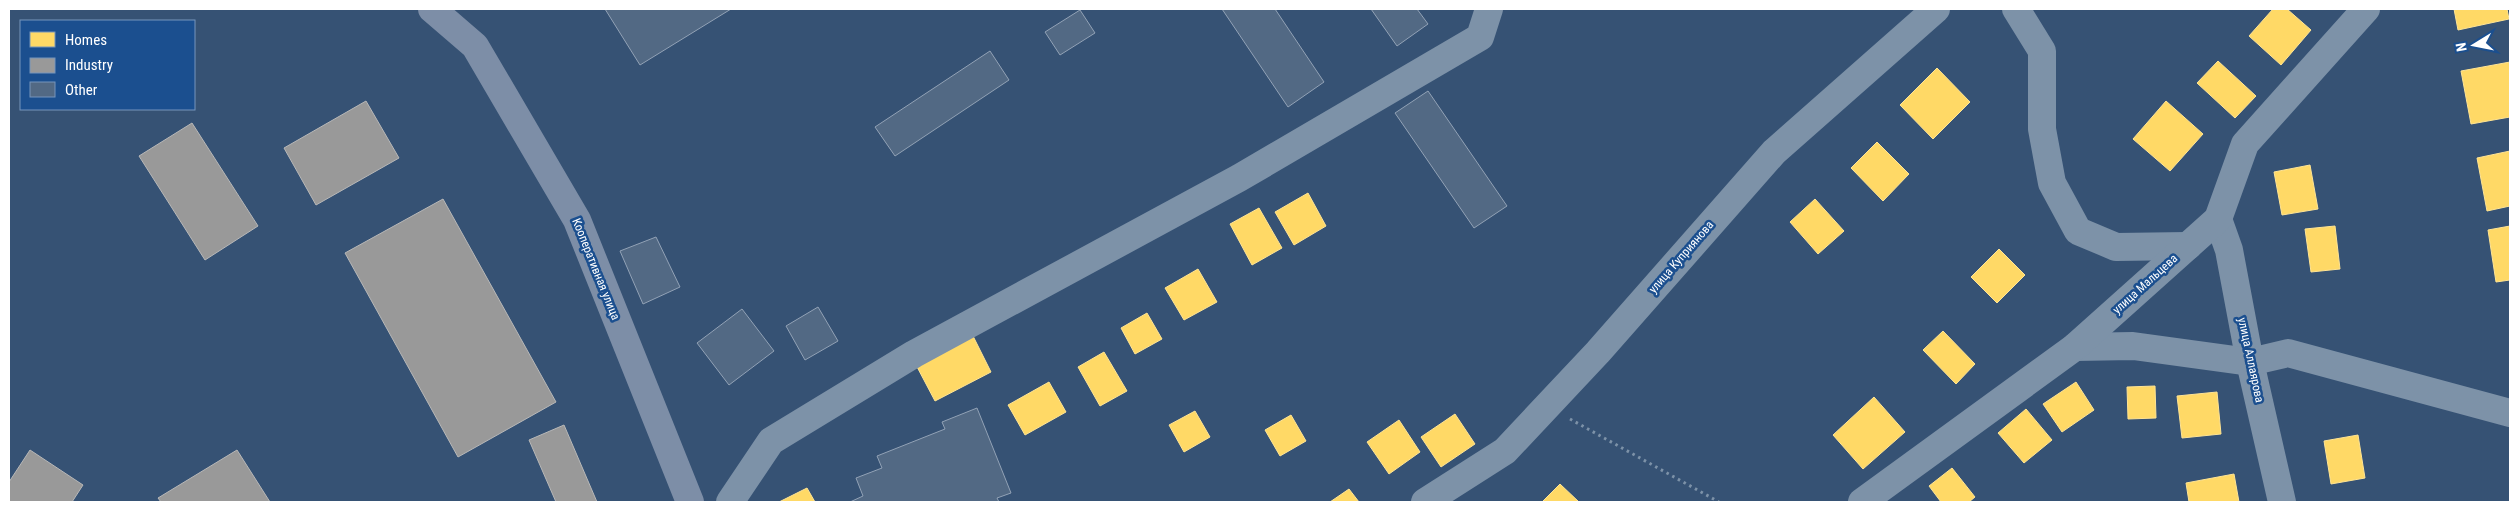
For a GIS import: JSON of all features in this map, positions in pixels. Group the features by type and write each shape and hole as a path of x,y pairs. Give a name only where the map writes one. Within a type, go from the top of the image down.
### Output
{"main road":[{"name":"Кооперативная улица","path":"432,9 474,46 577,220 690,502"}],"street":[{"path":"730,502 771,441 914,354 1239,178 1480,37 1489,9"},
{"name":"улица Куприянова","path":"1425,502 1505,451 1598,352 1774,152 1936,9"},
{"path":"2016,9 2042,51 2042,129 2052,183 2078,231 2116,247 2188,246"},
{"name":"улица Мальцева","path":"1862,502 2075,346 2218,219 2245,144 2366,9"},
{"name":"улица Аллаярова","path":"2218,219 2229,250 2250,362 2282,502"},
{"path":"2075,346 2133,346 2250,362 2288,353 2510,413"}],"path":[{"path":"1570,420 1719,502"}],"building: Homes":[{"path":"2273,9 2287,9 2311,30 2281,65 2249,36"},
{"path":"2454,9 2507,9 2509,19 2458,30"},
{"path":"2218,61 2256,96 2235,118 2197,83"},
{"path":"2510,62 2510,117 2471,124 2461,71"},
{"path":"1937,68 1970,102 1933,139 1900,105"},
{"path":"2166,101 2203,134 2170,171 2133,139"},
{"path":"1877,142 1909,174 1883,201 1851,168"},
{"path":"2510,151 2510,206 2487,211 2477,158"},
{"path":"2310,165 2318,209 2282,215 2274,172"},
{"path":"1308,193 1326,226 1294,245 1275,212"},
{"path":"1815,199 1844,231 1818,254 1790,222"},
{"path":"1259,208 1282,248 1252,265 1230,224"},
{"path":"2335,226 2340,269 2311,272 2305,229"},
{"path":"2510,226 2510,280 2496,282 2488,230"},
{"path":"1999,249 2025,275 1997,303 1971,277"},
{"path":"1198,269 1217,302 1184,320 1165,288"},
{"path":"1147,313 1162,339 1135,354 1121,328"},
{"path":"1943,331 1975,364 1956,384 1923,350"},
{"path":"972,334 991,372 935,401 915,363"},
{"path":"1104,352 1127,391 1100,406 1078,367"},
{"path":"1049,382 1066,412 1025,435 1008,405"},
{"path":"2076,382 2094,410 2062,432 2043,404"},
{"path":"2155,386 2156,418 2128,419 2127,387"},
{"path":"2217,392 2221,434 2182,438 2177,396"},
{"path":"1874,397 1905,432 1863,469 1833,435"},
{"path":"2026,409 2052,440 2024,463 1998,433"},
{"path":"1195,411 1210,437 1184,452 1169,425"},
{"path":"1455,414 1475,444 1441,467 1421,437"},
{"path":"1291,415 1306,441 1280,456 1265,430"},
{"path":"1399,420 1420,452 1389,474 1367,442"},
{"path":"2358,435 2365,478 2331,484 2324,441"},
{"path":"1952,468 1975,497 1969,502 1941,502 1929,486"},
{"path":"2234,474 2239,502 2189,502 2186,483"},
{"path":"1560,484 1579,502 1542,502"},
{"path":"807,488 815,502 779,502"},
{"path":"1349,489 1359,502 1330,502"}],"building: Industry":[{"path":"366,101 399,158 316,205 284,148"},
{"path":"192,123 258,226 205,260 139,156"},
{"path":"443,199 556,402 458,457 345,253"},
{"path":"564,425 597,502 556,502 529,440"},
{"path":"30,450 83,485 72,502 9,502 9,482"},
{"path":"237,450 270,502 161,502 158,498"}],"building: Other":[{"path":"605,9 731,9 640,65"},
{"path":"1222,9 1275,9 1324,82 1288,107"},
{"path":"1371,9 1417,9 1428,24 1397,46"},
{"path":"1080,10 1095,33 1060,55 1045,32"},
{"path":"990,51 1009,80 895,156 875,127"},
{"path":"1428,91 1507,206 1474,228 1395,113"},
{"path":"656,237 680,287 643,304 620,251"},
{"path":"818,307 838,341 805,360 786,326"},
{"path":"742,309 774,351 729,385 697,343"},
{"path":"977,408 1011,493 997,498 999,502 850,502 863,496 856,478 882,468 877,456 945,429 942,422"}]}
